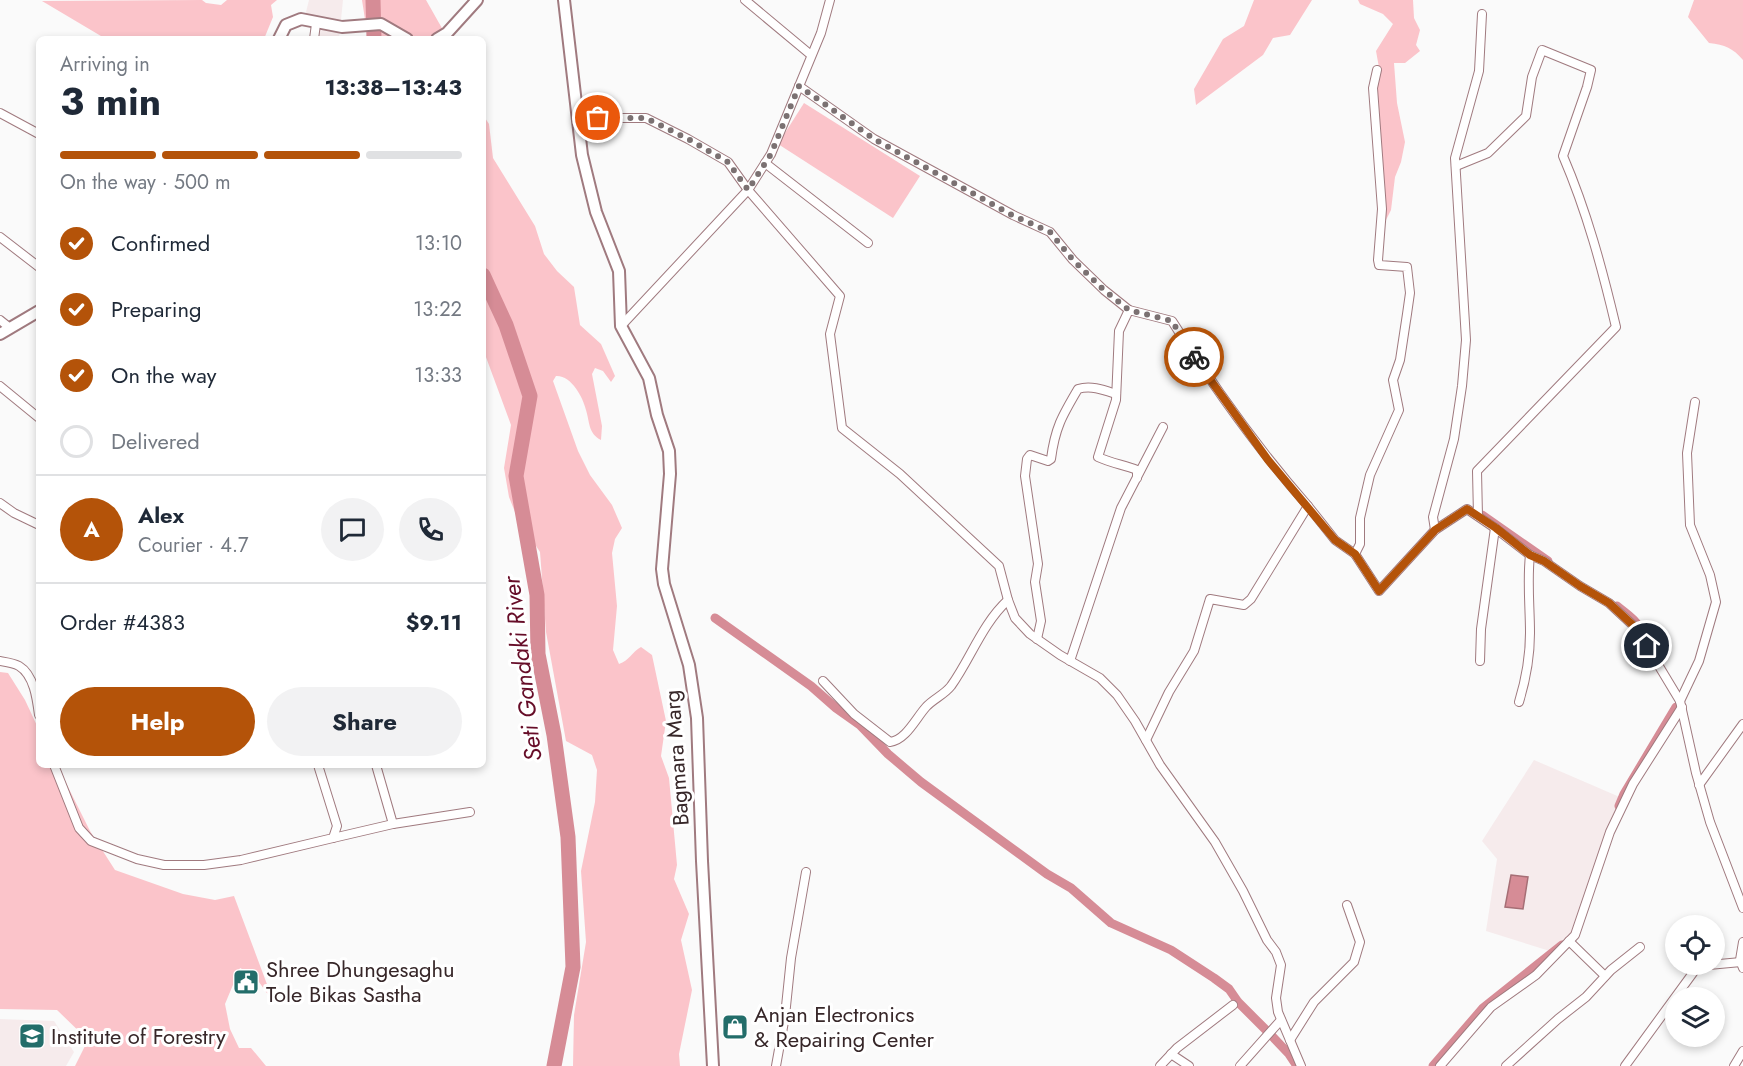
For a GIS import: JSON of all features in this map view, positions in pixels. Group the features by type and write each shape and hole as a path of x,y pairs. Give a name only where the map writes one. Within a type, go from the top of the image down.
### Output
{"main road":[{"path":"442,36 477,0"},
{"name":"Bagmara Marg","path":"564,0 582,155 596,212 619,271 621,326 649,378 669,451 670,474 662,569 664,584 689,664 698,718 702,861 713,1066"},
{"path":"280,36 286,25 301,19 316,24 342,27 381,24 401,36"},
{"path":"0,334 36,313"}],"street":[{"path":"745,0 811,55"},
{"path":"621,326 748,190 771,154 821,33 830,0"},
{"path":"1435,530 1433,517 1454,439 1466,340 1455,158 1479,71 1482,14"},
{"path":"314,36 316,24"},
{"path":"1456,166 1488,153 1526,116 1532,77 1542,50 1591,70 1563,156 1576,186 1599,254 1616,327 1477,471 1478,516"},
{"path":"1355,554 1360,544 1360,518 1370,476 1399,410 1393,380 1400,360 1410,293 1407,267 1379,266 1378,260 1383,209 1373,88 1377,70"},
{"path":"799,86 874,139 1012,215 1050,232 1073,260 1129,310 1172,321 1203,371 1247,433 1335,540 1355,554 1379,591 1435,530 1467,509 1530,555 1544,561 1609,603 1636,628 1681,704 1699,785 1710,822 1743,908"},
{"path":"0,113 36,133"},
{"path":"576,118 646,118 728,162 748,190 840,296 830,334 842,428 900,474 999,566 1015,618 1037,639 1100,678 1117,695 1160,765 1215,842 1267,940 1276,952 1281,965 1276,998 1281,1020 1301,1066"},
{"path":"765,163 868,243"},
{"path":"0,237 36,265"},
{"path":"1129,310 1119,331 1116,394 1098,457 1137,470 1137,478"},
{"path":"0,320 10,328"},
{"path":"0,386 36,416"},
{"path":"1037,639 1041,621 1035,582 1038,564 1025,476 1027,459 1030,455 1052,459 1054,436 1058,425 1078,389 1098,388 1116,394"},
{"path":"1440,1066 1491,1007 1536,975 1575,935 1610,832 1633,784 1681,704 1699,661 1716,602 1710,575 1690,525 1687,453 1695,402"},
{"path":"1070,661 1121,508 1163,427"},
{"path":"0,503 36,524"},
{"path":"1146,741 1169,692 1194,651 1210,599 1244,606 1308,506"},
{"path":"1480,661 1480,629 1496,528"},
{"path":"1519,702 1527,674 1530,631 1528,575 1530,555"},
{"path":"824,681 854,714 890,742 897,741 926,706 946,692 994,612 1008,600"},
{"path":"0,660 20,667 36,693"},
{"path":"1699,785 1743,724"},
{"path":"55,768 74,819 91,841 137,859 164,865 204,865 241,860 393,824 470,812"},
{"path":"319,768 337,826 333,838"},
{"path":"377,768 393,824"},
{"path":"776,1066 806,872"},
{"path":"1290,1041 1314,1002 1354,962 1360,942 1347,905"},
{"path":"1569,941 1605,976"},
{"path":"1625,1066 1698,966 1742,965 1743,942"},
{"path":"1507,1066 1640,947"},
{"path":"1160,1066 1171,1054 1233,1005"},
{"path":"1240,1066 1281,1020"},
{"path":"1734,1066 1743,1051"},
{"path":"1171,1054 1188,1066"}],"shaded area":[{"path":"202,0 206,3 221,5 227,0 277,0 271,5 273,17 265,36 101,36 42,1"},
{"path":"309,0 343,0 339,36 317,36 318,29 305,16"},
{"path":"362,0 426,0 445,36 368,36"},
{"path":"1254,0 1312,0 1290,35 1273,38 1263,55 1196,105 1194,89 1223,39 1244,26"},
{"path":"1358,0 1413,0 1414,18 1420,30 1416,45 1420,51 1405,63 1394,63 1397,103 1405,142 1395,177 1391,210 1383,226 1375,90 1380,73 1376,51 1393,24 1383,14 1360,4"},
{"path":"1694,0 1743,0 1743,60 1728,48 1709,43 1688,17"},
{"path":"804,103 920,176 893,218 778,144"},
{"path":"486,120 489,124 493,158 535,226 544,254 557,271 574,287 580,325 601,344 615,376 611,382 603,371 595,368 592,374 602,426 601,440 590,427 576,388 567,379 561,377 556,376 553,381 578,451 590,475 612,505 622,528 615,539 612,553 617,606 613,650 619,664 641,647 652,655 666,721 661,756 669,778 677,865 674,879 689,914 681,940 692,990 679,1054 680,1066 573,1066 574,1015 586,942 581,871 595,802 597,770 592,755 566,741 546,632 540,552 517,517 509,497 504,468 511,425 486,357"},
{"path":"0,672 8,673 36,724 36,768 58,768 90,831 115,870 183,894 215,900 234,896 274,1003 254,975 240,968 225,1004 230,1029 239,1048 251,1048 266,1066 75,1066 88,1040 57,1010 0,1009"},
{"path":"1534,760 1622,798 1571,937 1553,952 1486,931 1497,859 1482,841"},
{"path":"1511,875 1528,877 1523,909 1505,907"},
{"name":"Institute of Forestry","path":"0,1019 54,1021 74,1052 66,1066 0,1066"}],"waterway":[{"name":"Seti Gandaki River","path":"373,0 374,36"},
{"name":"Seti Gandaki River","path":"486,282 506,325 530,396 516,476 537,595 538,654 554,735 568,837 573,967 554,1066"},
{"path":"1482,515 1548,561"},
{"path":"1617,606 1635,621 1642,633"},
{"path":"715,618 811,686 860,725 888,754 921,782 1047,874 1071,888 1111,923 1171,950 1229,989 1238,1002 1267,1031"},
{"path":"1619,806 1676,707"},
{"path":"1433,1066 1483,1008 1562,945"},
{"path":"1271,1035 1297,1066"}],"way so far":[{"path":"598,118 646,118 728,162 748,190 771,154 799,86 874,139 1012,215 1050,232 1073,260 1129,310 1172,321 1194,357"}],"place":[{"name":"Shree Dhungesaghu Tole Bikas Sastha","path":"246,982"},
{"name":"Anjan Electronics & Repairing Center","path":"735,1027"},
{"name":"Institute of Forestry","path":"32,1036"}],"route":[{"path":"1194,357 1268,460 1335,540 1355,554 1379,591 1435,530 1467,509 1530,555 1544,561 1609,603 1636,628 1647,646"}]}
